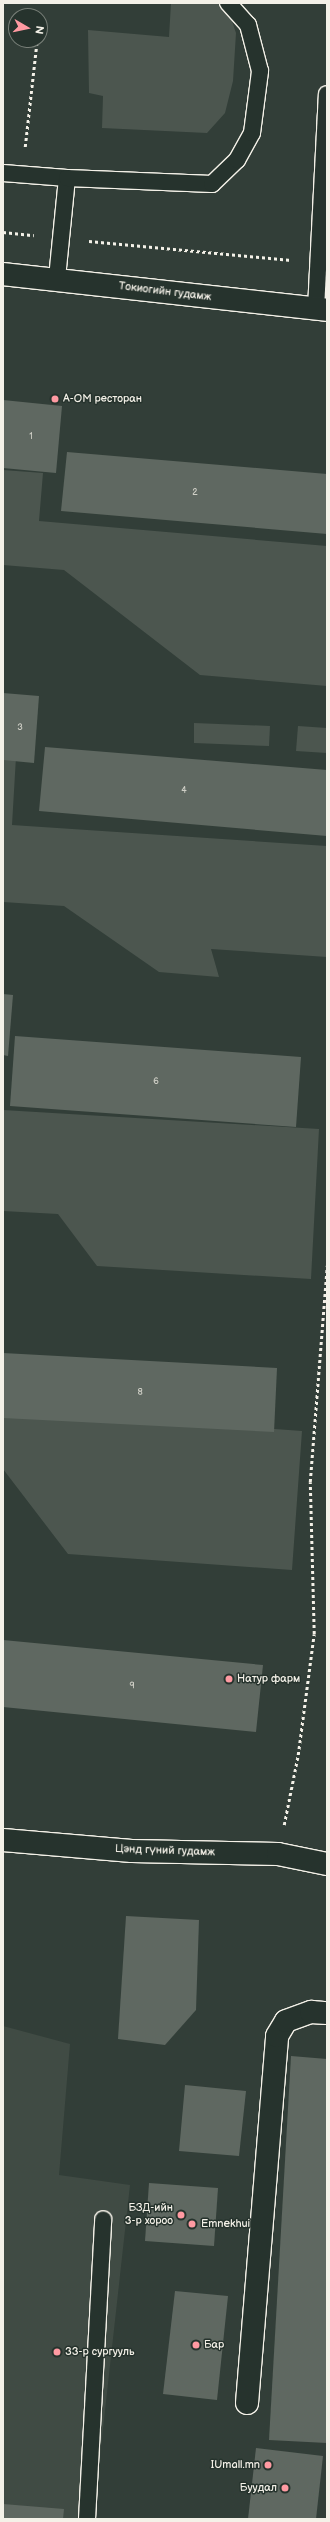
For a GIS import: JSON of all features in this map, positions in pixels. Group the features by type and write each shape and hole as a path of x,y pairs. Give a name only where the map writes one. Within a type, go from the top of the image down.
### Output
{"street":[{"name":"Токиогийн гудамж","path":"3,274 322,310"},
{"name":"Цэнд гүний гудамж","path":"3,1840 132,1851 278,1854 327,1864"},
{"path":"247,2403 277,2036 286,2021 311,2012 327,2013"}],"lane":[{"path":"3,173 67,178 212,184 237,160 252,133 260,71 248,25 228,3"},
{"path":"322,310 319,263 327,94"},
{"path":"57,280 67,178"},
{"path":"87,2519 103,2219"}],"path":[{"path":"22,174 36,48"},
{"path":"3,232 319,263"},
{"path":"278,1854 298,1755 314,1634 310,1482 327,1266"}],"shaded area":[{"path":"171,3 224,3 227,6 236,33 233,81 225,113 207,133 102,128 103,96 89,93 88,30 169,37"},
{"path":"3,470 43,473 39,521 327,546 327,686 200,675 64,570 3,565"},
{"path":"194,723 270,726 269,746 194,743"},
{"path":"298,726 327,728 327,753 296,751"},
{"path":"3,739 17,740 12,825 327,846 327,957 211,949 219,977 159,972 64,906 3,902"},
{"path":"3,1110 319,1129 311,1279 97,1266 58,1214 3,1211"},
{"path":"3,1383 38,1412 302,1431 292,1570 68,1554 3,1469"},
{"name":"33-р сургууль","path":"3,2026 70,2044 59,2175 130,2185 93,2519 3,2519"}],"building":[{"path":"3,400 62,406 56,473 3,468"},
{"path":"67,452 327,474 327,534 61,511"},
{"path":"3,693 39,696 34,763 3,760"},
{"path":"45,747 327,770 327,836 39,811"},
{"path":"3,994 13,995 8,1056 3,1055"},
{"path":"15,1036 301,1057 296,1127 10,1106"},
{"path":"3,1353 277,1368 274,1432 3,1418"},
{"path":"3,1640 263,1665 256,1732 3,1707"},
{"path":"126,1916 199,1920 196,2010 165,2045 118,2039"},
{"path":"291,2056 327,2059 327,2443 269,2440"},
{"path":"185,2085 246,2091 239,2156 179,2151"},
{"name":"БЗД-ийн 3-р хороо","path":"149,2183 218,2188 214,2246 145,2241"},
{"name":"Бар","path":"175,2291 228,2296 217,2400 163,2394"},
{"name":"Буудал","path":"256,2448 323,2456 316,2519 248,2519"},
{"path":"3,2504 64,2509 63,2519 3,2519"}],"place":[{"name":"A-OM ресторан","path":"55,399"},
{"name":"Натур фарм","path":"229,1679"},
{"name":"БЗД-ийн 3-р хороо","path":"181,2215"},
{"name":"Emnekhui","path":"192,2224"},
{"name":"Бар","path":"196,2345"},
{"name":"33-р сургууль","path":"57,2352"},
{"name":"IUmall.mn","path":"268,2465"},
{"name":"Буудал","path":"285,2488"}]}
